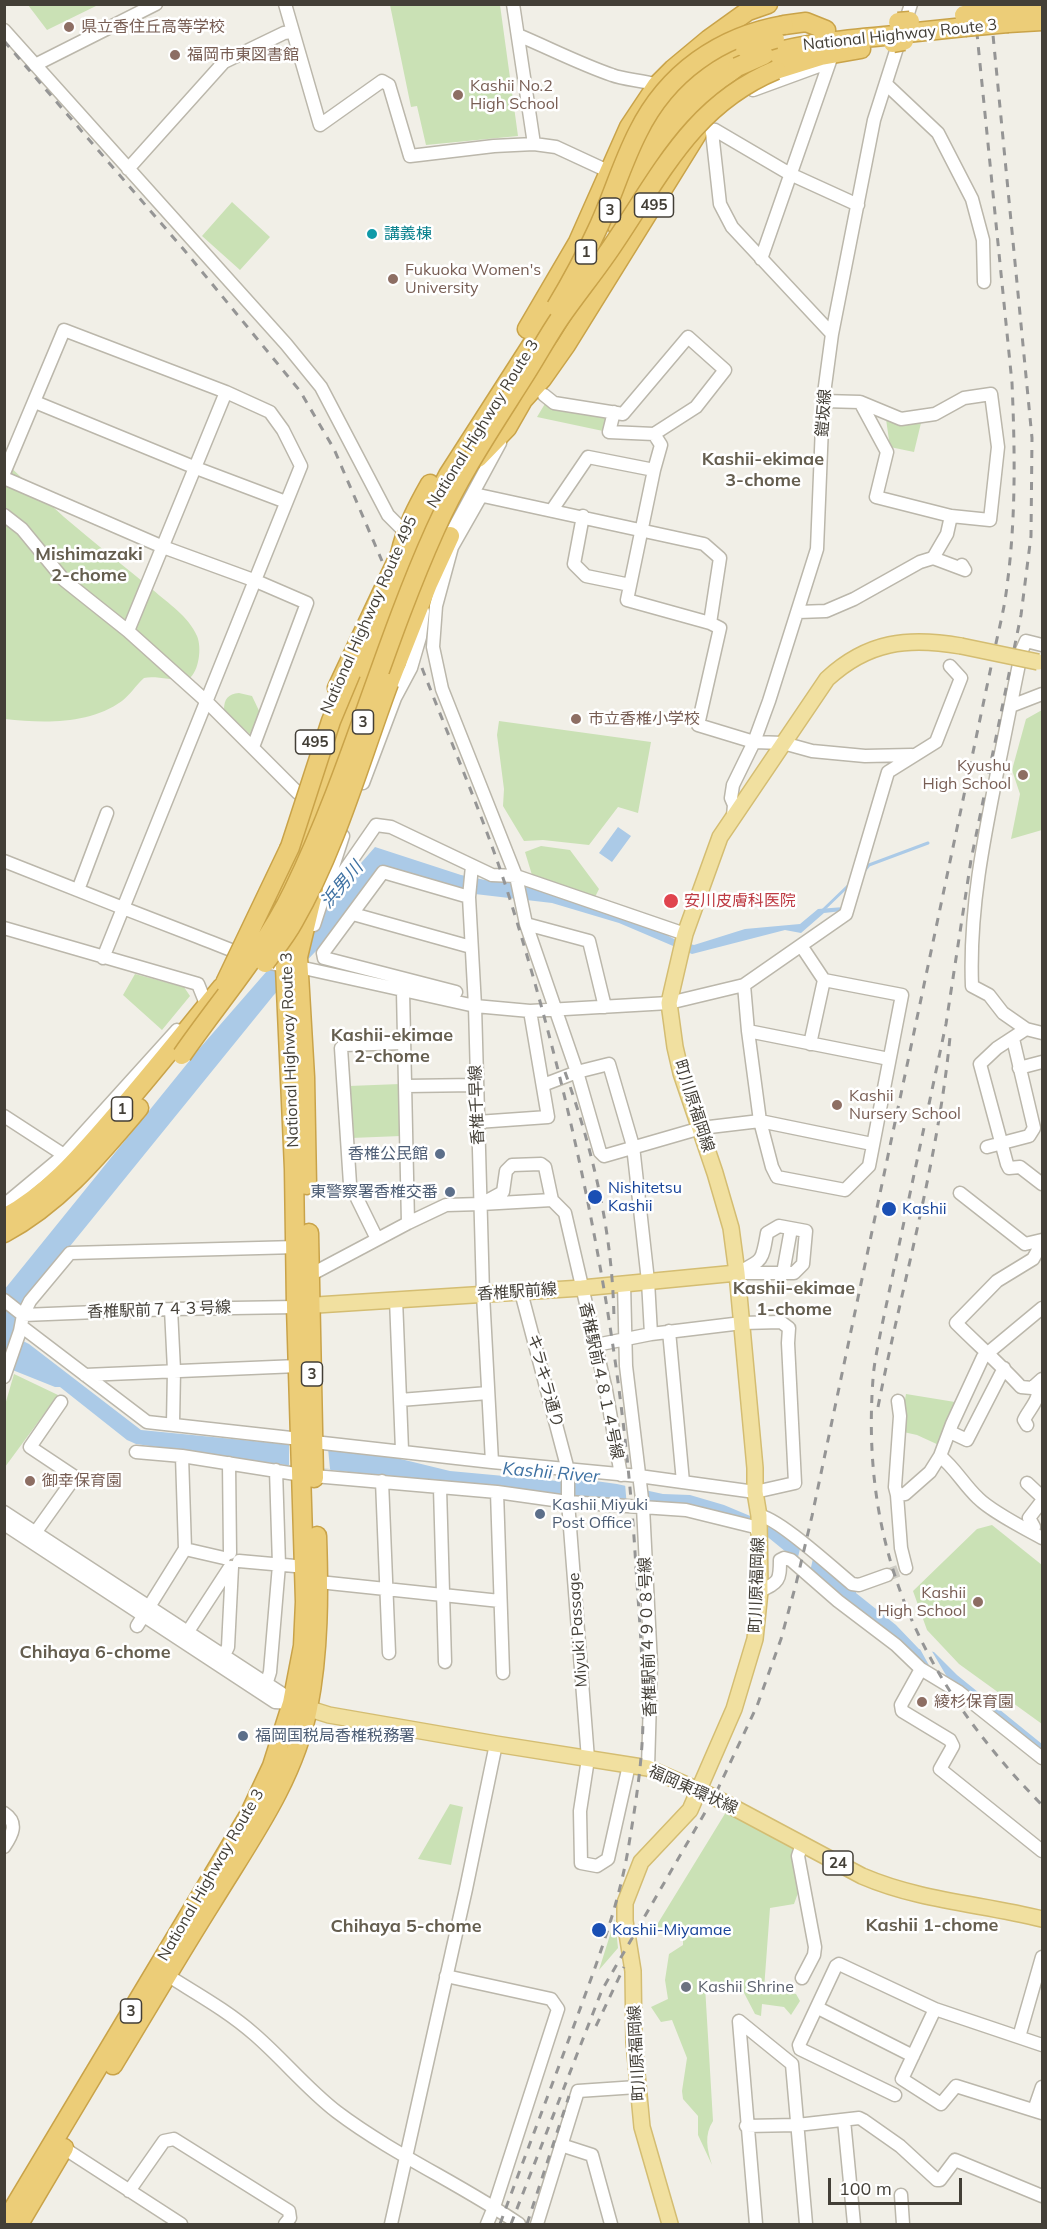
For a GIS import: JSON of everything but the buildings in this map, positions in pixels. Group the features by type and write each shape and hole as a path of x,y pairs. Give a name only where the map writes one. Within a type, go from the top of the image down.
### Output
{"highway":[{"name":"National Highway Route 495","path":"285,942 290,833 298,793 321,724 352,653 404,555 405,532 437,472 529,327 578,242 629,127 657,85 709,39 748,11 768,4"},
{"name":"495","path":"472,464 507,428 523,399 542,379 566,345 707,126 720,97 769,22 777,4"},
{"name":"National Highway Route 3","path":"826,30 959,24 1008,16 1042,6"},
{"name":"National Highway Route 3","path":"1008,16 1042,21"},
{"name":"1","path":"4,1233 40,1211 86,1170 182,1056 203,1024 242,976 280,916 309,856 425,527 454,472 575,274 597,230 638,132 652,108 689,66 737,37 763,28 779,32 806,22 826,30"},
{"name":"National Highway Route 3","path":"286,970 298,957 311,921 331,808 385,660 445,531 471,492 472,464 589,280 661,143 674,124 707,89 737,66 792,47 903,28"},
{"name":"1","path":"4,1218 31,1201 77,1160 129,1101 224,984 252,945 284,889 336,778 435,530 462,475 560,318 588,282 675,152 705,115 722,100 754,79 903,28"},
{"name":"National Highway Route 3","path":"20,2224 59,2145 249,1815 300,1706 308,1475 303,1306 297,1247 285,942 316,800 404,555 448,474 576,275 649,137 663,116 698,78 720,61 779,32"},
{"name":"National Highway Route 495","path":"498,396 529,327"},
{"path":"182,1056 257,974 294,922 325,856 349,795 389,683 428,584 445,531"},
{"path":"224,984 290,847 331,721 404,555"},
{"name":"National Highway Route 3","path":"286,970 304,1077 310,1275 303,1306 298,1366 307,1440"},
{"name":"National Highway Route 3","path":"4,2224 59,2145 168,1975 262,1822 290,1768 300,1706 316,1645 319,1582 308,1475"}],"main road":[{"name":"町川原福岡線","path":"670,2224 642,2127 637,2086 633,1971 625,1903 640,1862 690,1810 699,1790 734,1708 746,1669 755,1639 760,1591 759,1516 731,1228 681,1073 669,1003 683,942 720,837 827,679 840,667 863,652 908,642 962,646 1040,662"},
{"name":"香椎駅前線","path":"303,1306 582,1288 737,1273"},
{"name":"福岡東環状線","path":"300,1706 329,1715 648,1768 699,1790 862,1876 893,1888 926,1897 1042,1919"}],"street":[{"path":"35,65 156,4"},
{"path":"285,4 291,32 320,124 382,81 389,85 410,156 494,146 534,144 556,147 610,172"},
{"path":"513,4 534,144"},
{"name":"鎧坂線","path":"733,816 734,805 731,798 733,785 754,742 817,549 823,401 832,334 874,120 903,28"},
{"path":"4,30 249,302 321,387 388,515 405,532"},
{"path":"128,169 224,62 284,33 291,32"},
{"path":"518,35 585,66 615,77 638,79 657,85"},
{"path":"720,97 739,94 830,61 761,259"},
{"path":"886,84 938,133 972,199 983,240 984,282"},
{"path":"707,126 790,174 858,206"},
{"path":"707,126 712,132 720,204 732,227 832,334"},
{"path":"4,473 64,330 226,392 270,412 283,430 301,466 104,958"},
{"path":"544,395 554,403 614,412 623,414 688,337 725,370 696,407 654,434 609,432 614,412"},
{"path":"128,631 226,392"},
{"path":"823,401 860,402 902,419 935,414 964,398 991,394 998,447 990,520 951,516 876,497 888,452 860,402"},
{"path":"523,399 471,492 452,547 436,606 432,647 442,689 516,876 526,924 577,1072 600,1152 604,1156 700,1128 760,1121 872,1144"},
{"path":"35,402 286,502"},
{"path":"654,434 661,445 627,600 710,623 720,628 698,725 754,742 783,743 812,751 866,756 914,755"},
{"path":"552,510 588,457 654,470"},
{"path":"4,478 163,547 308,603 253,747"},
{"path":"471,492 705,544 720,558 710,623"},
{"path":"4,515 22,529 64,580 128,631 206,701 298,793"},
{"path":"583,516 574,564 586,576 630,585"},
{"path":"933,558 947,534 951,516"},
{"path":"311,921 328,881 395,698 411,668 420,637 424,598 445,531"},
{"path":"798,612 826,611 854,599 920,562 933,558 965,570 962,566"},
{"path":"1042,645 1026,641 1022,650 983,841 972,923 970,961 972,986 989,995 1003,1013 1026,1029 1042,1033"},
{"path":"4,861 286,970 403,990 475,1006 530,1011 669,1003 744,985 802,947 846,914 888,772 936,742 961,678 950,666"},
{"path":"1011,706 1042,694"},
{"path":"78,890 107,813"},
{"path":"328,881 340,877 376,825 391,827 492,875 516,876 683,942"},
{"name":"香椎千早線","path":"472,866 469,897 475,1006 483,1294 492,1462"},
{"path":"456,992 324,958 323,953 383,872 469,897"},
{"path":"353,914 471,948"},
{"path":"526,924 589,940 605,1006"},
{"path":"4,928 198,984 204,999"},
{"path":"744,985 760,1121 772,1167 777,1177 845,1190 869,1166 903,995 824,980 802,947"},
{"path":"4,1205 64,1155 204,999 248,955"},
{"path":"810,1044 824,980"},
{"path":"403,990 408,1223"},
{"path":"477,1122 548,1117 530,1011"},
{"path":"1026,1029 998,1048 980,1064 1009,1168 1020,1167 1042,1184"},
{"path":"748,1031 889,1059"},
{"path":"987,1147 1029,1136 1034,1128 1013,1039"},
{"path":"377,1239 350,1184 341,1048 344,1045 403,1043"},
{"path":"1019,1068 1042,1062"},
{"path":"543,1085 577,1072 609,1064 633,1146 648,1281 651,1334"},
{"path":"406,1086 476,1085"},
{"path":"4,1116 64,1155"},
{"path":"310,1275 446,1205 481,1204 552,1200 545,1167 541,1164 512,1165 506,1172 503,1192 481,1204"},
{"path":"960,1193 1025,1244 1042,1241"},
{"name":"香椎駅前４８１４号線","path":"552,1200 565,1213 606,1390 621,1475"},
{"path":"778,1226 806,1232 803,1264 794,1273 737,1273 759,1262 764,1251 767,1233 778,1226"},
{"path":"783,1273 791,1229"},
{"path":"1039,1382 1032,1388 1021,1387 956,1323 997,1281 1033,1259 1042,1241"},
{"path":"6,1374 30,1301 70,1253 297,1247"},
{"name":"香椎駅前４９０８号線","path":"624,1283 626,1366 643,1507 651,1664 648,1768"},
{"name":"キラキラ通り","path":"521,1292 568,1475 568,1500"},
{"path":"396,1299 402,1450"},
{"path":"4,1300 21,1324 147,1422 402,1450 568,1475 639,1476 755,1492 795,1483 788,1354 789,1328 781,1322 742,1323 669,1331 596,1345"},
{"name":"香椎駅前７４３号線","path":"21,1324 171,1309 303,1306"},
{"path":"897,1495 905,1494 930,1472 940,1456 983,1357 1042,1308"},
{"path":"171,1309 174,1370 173,1425"},
{"path":"669,1331 682,1482"},
{"path":"85,1375 298,1366"},
{"path":"950,1432 967,1440 1004,1368"},
{"path":"1027,1425 1024,1420 1025,1416 1038,1396 1039,1382"},
{"path":"400,1400 488,1393"},
{"path":"898,1401 900,1416 895,1487 901,1548 906,1568"},
{"path":"35,1533 75,1477 30,1447 61,1402"},
{"path":"136,1452 182,1456 308,1475 686,1510 755,1527 760,1537"},
{"path":"143,1616 185,1549 182,1456"},
{"path":"940,1456 949,1463 979,1500 1038,1535"},
{"path":"223,1657 228,1647 231,1561 229,1463"},
{"path":"266,1685 270,1672 279,1564 276,1470"},
{"path":"382,1481 389,1653"},
{"path":"1027,1483 1042,1499 1029,1518 1038,1535"},
{"path":"440,1488 445,1662"},
{"path":"497,1492 503,1672"},
{"name":"Miyuki Passage","path":"568,1500 588,1759 580,1811 581,1863 597,1866 608,1859 629,1765"},
{"path":"4,1512 143,1616 187,1633 300,1706"},
{"path":"759,1516 764,1516 780,1525 852,1584 860,1585 887,1575"},
{"path":"4,1524 275,1702 300,1706"},
{"path":"185,1549 231,1561 306,1567"},
{"path":"760,1591 776,1584 780,1578 780,1560 784,1558 791,1560 838,1601 896,1645 921,1669 959,1692 1042,1758"},
{"path":"187,1633 231,1561"},
{"path":"319,1582 500,1601"},
{"path":"921,1669 901,1705 902,1711 950,1740 953,1746 940,1769 1042,1851"},
{"path":"391,2224 466,1890 496,1744"},
{"path":"4,1813 13,1823 14,1831 4,1847"},
{"path":"801,1844 798,1856 815,1947 802,1978"},
{"path":"1018,2037 1042,1957"},
{"path":"895,2095 800,2049 799,2045 836,1966 839,1964 935,2009 1042,2045"},
{"path":"168,1975 227,2012 254,2033 307,2086 337,2112 368,2134 494,2207 519,2224"},
{"path":"446,1976 551,1999 558,2009 487,2224"},
{"path":"818,2008 913,2056"},
{"path":"935,2009 902,2079 941,2104 956,2086 1038,2112 1042,2087"},
{"path":"756,2224 739,2021 792,2064 806,2224"},
{"path":"537,2224 578,2091 637,2086"},
{"path":"844,2120 854,2224"},
{"path":"746,2126 863,2120 900,2146 937,2180 940,2180 955,2160 1042,2196"},
{"path":"129,2191 164,2142 174,2139 288,2211 290,2218 285,2224"},
{"path":"59,2145 181,2224"},
{"path":"561,2145 592,2155 611,2224"},
{"path":"901,2195 903,2224"}],"green space":[{"path":"28,5 98,5 47,30"},
{"path":"390,5 500,5 518,136 426,145 417,106 411,107"},
{"path":"232,202 270,237 240,270 202,236"},
{"path":"546,402 606,417 603,431 537,417"},
{"path":"886,419 901,424 921,423 914,452 890,447"},
{"path":"4,461 64,517 172,605 189,622 197,636 199,659 189,679 144,678 122,701 109,709 80,718 50,721 5,719"},
{"path":"239,693 252,696 263,719 255,739 224,710 227,698"},
{"path":"1042,710 1042,830 1011,839 1020,794 1012,770 1026,719"},
{"path":"499,721 651,742 638,813 618,807 589,845 543,840 524,841 503,806 504,789 497,735"},
{"path":"541,846 570,850 599,889 595,897 532,875 525,852"},
{"path":"135,974 184,987 190,996 162,1030 123,995"},
{"path":"400,1084 401,1136 351,1138 349,1086"},
{"path":"14,1374 58,1395 5,1467 5,1405"},
{"path":"906,1394 955,1402 941,1446 917,1435 899,1431"},
{"name":"Kashii High School","path":"992,1525 1042,1565 1042,1724 959,1664 927,1630 913,1591 977,1529"},
{"path":"450,1804 463,1807 451,1865 418,1859"},
{"name":"Kashii Shrine","path":"726,1812 794,1848 798,1893 794,1904 770,1908 764,1989 796,1994 800,2001 791,2015 784,2007 762,2004 761,2016 755,2014 742,1989 725,1983 705,1986 713,2121 707,2142 712,2165 698,2135 698,2116 683,2099 687,2058 672,2020 661,2022 651,2007 668,1999 665,1980 669,1954 683,1945 683,1933 655,1928"},
{"path":"615,1919 618,1948 599,1970"}],"water":[{"path":"618,827 631,836 612,862 599,853"},
{"path":"375,847 461,875 490,881 521,882 646,924 676,940 694,945 745,929 800,924 818,909 844,907 842,911 824,913 801,933 785,930 692,954 619,923 552,903 475,894 385,869 337,929 273,996 62,1256 13,1336 29,1344 141,1430 376,1453 450,1471 558,1481 581,1479 617,1484 663,1494 690,1495 770,1521 856,1588 856,1593 896,1625 919,1649 934,1652 957,1675 1042,1744 1042,1754 950,1678 938,1676 764,1534 708,1509 682,1503 681,1506 642,1504 293,1466 136,1444 127,1440 60,1387 5,1367 4,1290 199,1049"}],"pier":[{"path":"289,1444 328,1448 330,1469 289,1465"},
{"path":"625,1483 634,1485 636,1508 627,1508"},
{"path":"802,1541 815,1550 809,1576 796,1565"},
{"path":"915,1640 921,1646 930,1648 950,1682 936,1678"}],"waterway":[{"path":"865,870 869,865 928,843"},
{"name":"浜男川","path":"822,911 849,885"}],"tunnel":[{"path":"887,1575 906,1568"}],"railway":[{"path":"511,2224 602,1990 714,1797 757,1706 781,1639 812,1516 1002,616 1010,561 1013,510 1012,383 974,4"},
{"path":"990,4 1032,438 1031,536 1021,615 971,860 946,1024 876,1354 873,1379 872,1442 877,1501 889,1557 908,1611 933,1662 964,1712 1000,1759 1042,1805"},
{"path":"4,41 185,251 300,391 334,449 382,561"},
{"path":"422,668 481,818 513,909 536,987 576,1146 593,1227 619,1390 635,1552 643,1686 641,1760 624,1872 606,1936 500,2224"},
{"path":"878,1407 928,1177 950,1037"},
{"path":"565,1072 585,1133 600,1195 610,1258 614,1321"},
{"path":"596,2026 624,1967"},
{"path":"527,2224 569,2096"}],"place":[{"name":"県立香住丘高等学校","path":"69,27"},
{"name":"福岡市東図書館","path":"175,55"},
{"name":"Kashii No.2 High School","path":"458,95"},
{"name":"講義棟","path":"372,234"},
{"name":"Fukuoka Women's University","path":"393,279"},
{"name":"市立香椎小学校","path":"576,719"},
{"name":"Kyushu High School","path":"1023,775"},
{"name":"安川皮膚科医院","path":"671,901"},
{"name":"Kashii Nursery School","path":"837,1105"},
{"name":"香椎公民館","path":"440,1154"},
{"name":"東警察署香椎交番","path":"450,1192"},
{"name":"Nishitetsu Kashii","path":"595,1197"},
{"name":"Kashii","path":"889,1209"},
{"name":"御幸保育園","path":"30,1481"},
{"name":"Kashii Miyuki Post Office","path":"540,1514"},
{"name":"Kashii High School","path":"978,1602"},
{"name":"綾杉保育園","path":"922,1702"},
{"name":"福岡国税局香椎税務署","path":"243,1736"},
{"name":"Kashii-Miyamae","path":"599,1930"},
{"name":"Kashii Shrine","path":"686,1987"}],"district":[{"name":"Kashii-ekimae 3-chome","path":"763,470"},
{"name":"Mishimazaki 2-chome","path":"89,565"},
{"name":"Kashii-ekimae 2-chome","path":"392,1046"},
{"name":"Kashii-ekimae 1-chome","path":"794,1299"},
{"name":"Chihaya 6-chome","path":"95,1653"},
{"name":"Kashii 1-chome","path":"932,1926"},
{"name":"Chihaya 5-chome","path":"406,1927"}],"water label":[{"name":"Kashii River","path":"551,1473"}]}
